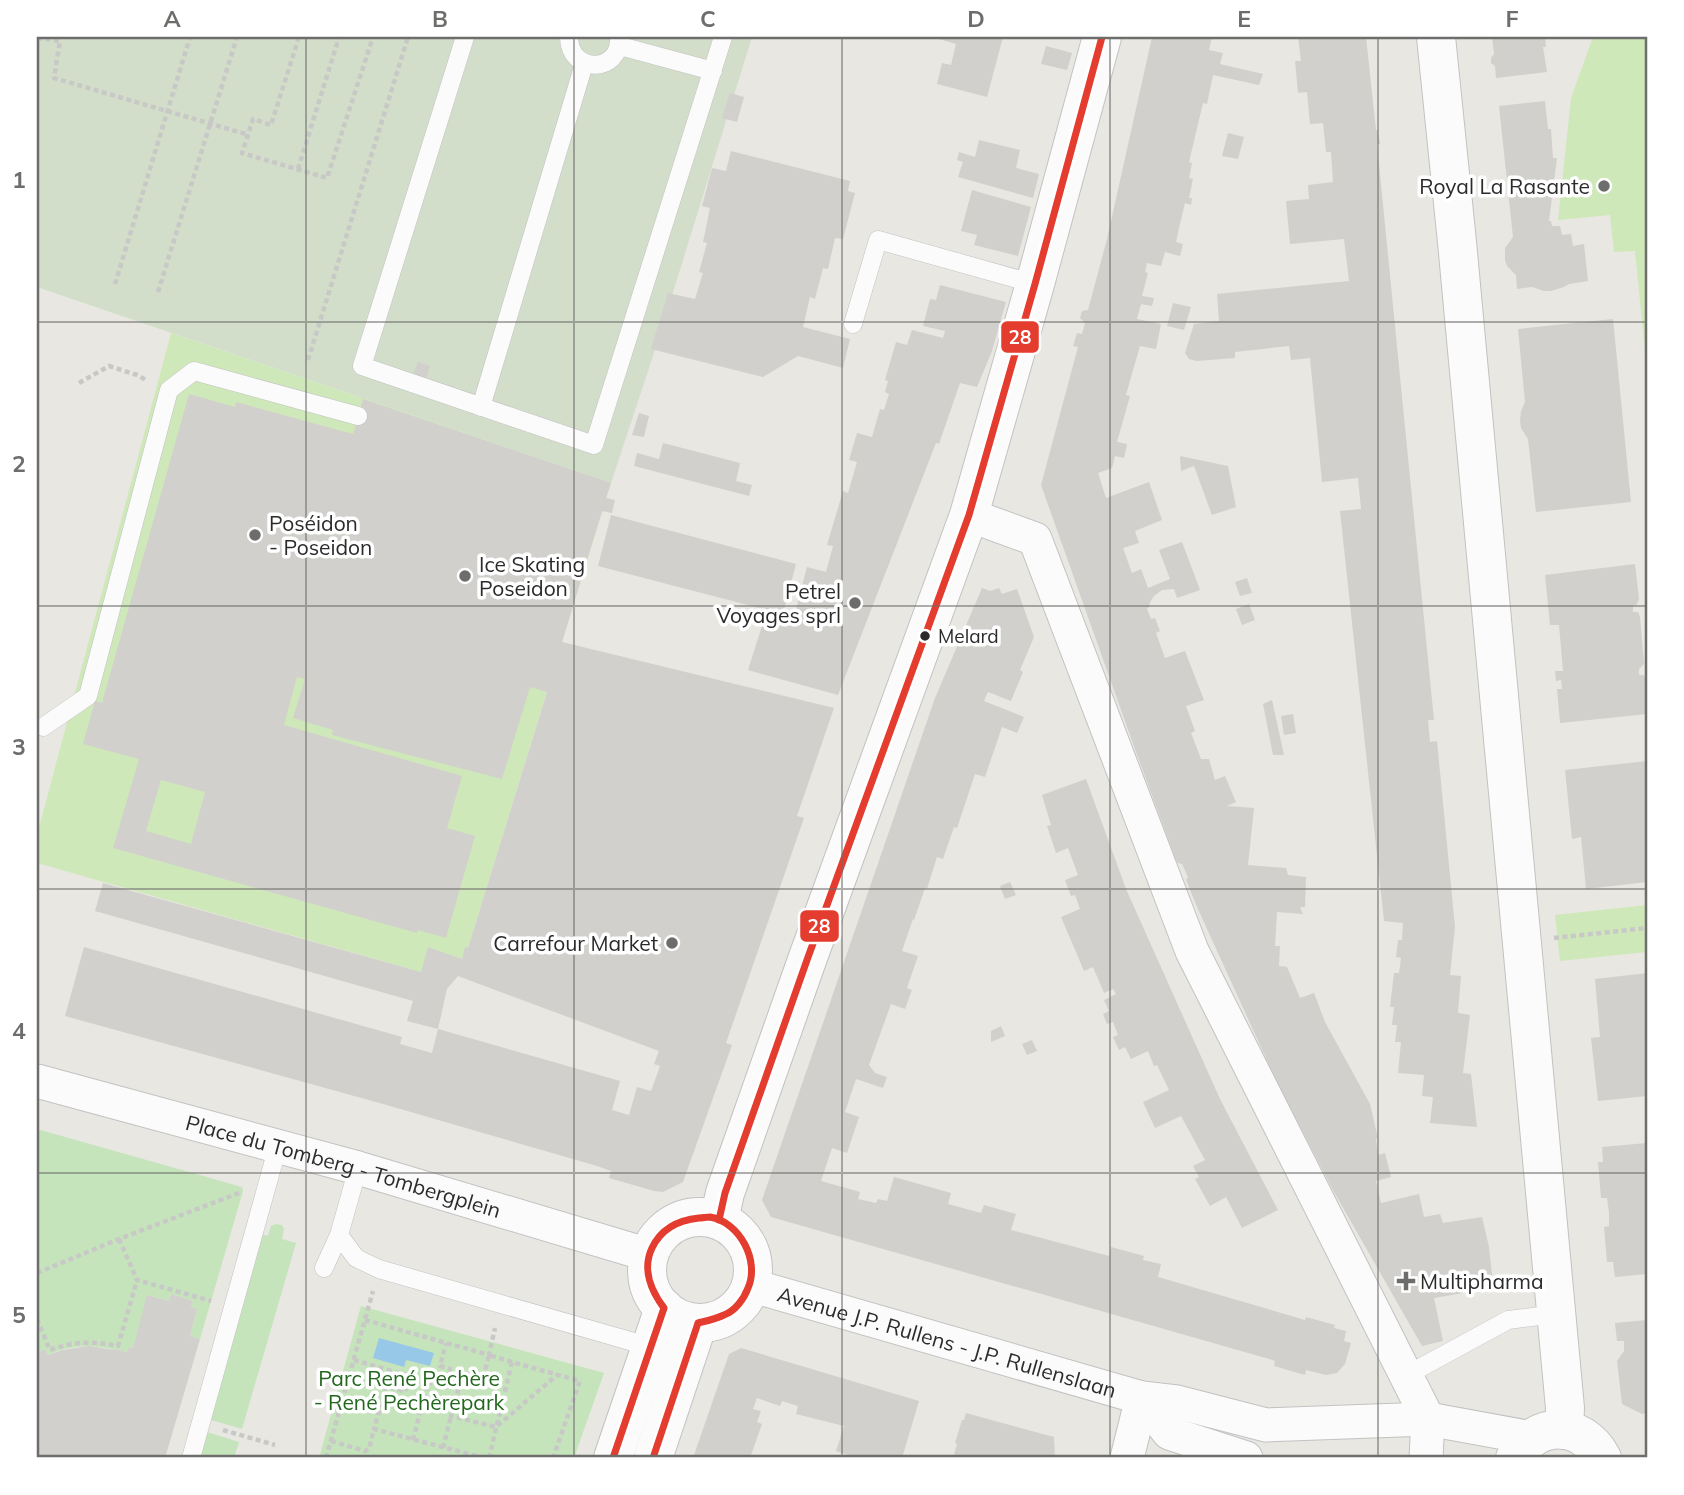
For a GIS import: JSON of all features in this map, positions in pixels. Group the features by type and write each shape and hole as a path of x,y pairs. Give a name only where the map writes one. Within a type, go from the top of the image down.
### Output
{"street":[{"path":"719,1220 725,1193 812,947 969,515 1102,37"},
{"path":"1436,37 1565,1408 1537,1442"},
{"path":"969,515 1035,540 1192,951 1428,1419 1426,1458"},
{"name":"Place du Tomberg - Tombergplein","path":"37,1081 358,1168 649,1255"},
{"path":"690,1217 719,1220 733,1228 744,1240 753,1269 750,1285 745,1298 725,1317 698,1323 686,1321 674,1316 654,1297 647,1269 649,1255 664,1230 676,1222 690,1217"},
{"name":"Avenue J.P. Rullens - J.P. Rullenslaan","path":"750,1285 1142,1398 1177,1402 1266,1425 1428,1419 1537,1442"},
{"path":"613,1458 664,1308"},
{"path":"653,1458 698,1323"},
{"path":"1127,1458 1142,1398"},
{"name":"Avenue J.P. Rullens - J.P. Rullenslaan","path":"1142,1398 1164,1446"},
{"path":"1177,1402 1164,1446 1246,1458"},
{"path":"1537,1442 1584,1436 1602,1458"}],"lane":[{"path":"465,37 362,366 594,445 723,37"},
{"path":"569,37 571,51 584,64 595,66 613,58 620,42 713,71"},
{"path":"481,407 584,64"},
{"path":"853,324 878,240 1035,284"},
{"path":"43,727 88,696 169,390 194,371 358,416"},
{"path":"191,1458 278,1146"},
{"path":"324,1268 339,1236 358,1168"},
{"path":"339,1236 356,1258 379,1269 650,1347"},
{"path":"1407,1375 1508,1320 1556,1314"}],"path":[{"path":"115,284 190,37"},
{"path":"158,292 236,37"},
{"path":"299,37 271,125 253,119 242,153 327,178 373,37"},
{"path":"298,169 340,37"},
{"path":"308,360 408,37"},
{"path":"37,38 60,41 54,78 248,135"},
{"path":"79,383 109,366 137,375"},
{"path":"1522,937 1558,938 1647,928"},
{"path":"37,1273 243,1191"},
{"path":"37,1319 50,1350 86,1341 118,1346 136,1280 119,1239"},
{"path":"326,1458 379,1269"},
{"path":"136,1280 233,1307"},
{"path":"365,1320 580,1381 553,1458"},
{"path":"413,1440 428,1382 444,1387 450,1369 440,1366 446,1343"},
{"path":"443,1448 463,1373 483,1378 490,1346"},
{"path":"331,1441 366,1451 369,1449 386,1386 405,1392 409,1376 354,1360"},
{"path":"374,1429 487,1458 512,1362"},
{"path":"496,1427 558,1374"},
{"path":"452,1416 496,1427"},
{"path":"222,1430 275,1445"}],"green space":[{"path":"37,37 752,37 611,483 37,287"},
{"name":"Royal La Rasante","path":"1593,37 1647,37 1647,372 1635,251 1614,252 1610,215 1558,220 1571,98"},
{"path":"171,333 611,483 468,948 465,948 462,959 421,972 37,863 37,835"},
{"path":"1647,905 1647,952 1560,961 1555,915"},
{"path":"37,1129 242,1187 200,1339 190,1336 197,1309 191,1307 193,1301 171,1294 169,1301 148,1295 133,1348 129,1347 127,1352 89,1346 72,1347 48,1355 45,1349 37,1353"},
{"path":"282,1225 284,1229 282,1239 296,1243 242,1429 211,1420 207,1432 239,1442 234,1458 198,1458 261,1234 268,1236 271,1226"},
{"name":"Parc René Pechère - René Pechèrepark","path":"361,1306 604,1373 574,1458 319,1458"}],"water":[{"path":"379,1338 434,1353 430,1366 406,1360 404,1367 373,1358"}],"building":[{"path":"1003,37 987,97 937,84 942,63 951,65 956,44 939,39"},
{"path":"1152,37 1212,37 1209,50 1223,53 1220,64 1263,74 1259,85 1213,75 1207,104 1203,103 1189,162 1192,163 1189,178 1193,179 1189,198 1192,198 1191,205 1185,203 1176,242 1183,244 1180,256 1165,252 1161,266 1147,263 1145,272 1148,273 1142,296 1154,298 1152,306 1141,304 1137,319 1161,324 1156,349 1140,346 1126,395 1130,396 1117,442 1127,444 1124,458 1115,456 1112,468 1098,473 1106,498 1149,482 1162,520 1135,531 1139,543 1123,548 1132,573 1141,569 1148,588 1170,579 1159,550 1182,542 1200,590 1177,598 1174,589 1162,590 1154,596 1147,609 1151,619 1155,618 1160,631 1156,633 1165,658 1185,651 1204,700 1186,706 1195,731 1191,733 1201,759 1209,759 1215,780 1225,776 1236,802 1227,806 1254,808 1248,865 1286,868 1288,875 1306,877 1305,907 1300,907 1303,914 1277,912 1275,946 1280,946 1279,966 1287,967 1300,998 1314,993 1325,1022 1370,1104 1378,1138 1378,1155 1385,1153 1391,1177 1376,1181 1381,1203 1419,1194 1424,1217 1440,1214 1443,1223 1482,1217 1492,1275 1461,1280 1463,1293 1434,1298 1443,1341 1422,1346 1334,1192 1276,1080 1197,907 1186,880 1188,877 1182,864 1176,860 1041,485 1078,347 1073,346 1077,333 1082,334 1085,323 1080,318 1082,311 1088,310 1107,239"},
{"path":"1298,37 1366,37 1376,130 1380,144 1377,144 1434,720 1428,720 1430,742 1437,741 1455,927 1450,975 1461,976 1458,1013 1470,1015 1463,1073 1471,1074 1477,1127 1430,1123 1433,1097 1422,1096 1424,1075 1398,1073 1401,1042 1395,1042 1397,1025 1392,1025 1394,1007 1390,1007 1394,973 1399,973 1401,958 1396,957 1398,940 1402,940 1403,923 1384,921 1340,511 1361,509 1358,478 1322,482 1310,358 1291,360 1289,346 1235,352 1235,358 1197,361 1189,359 1185,353 1194,324 1219,321 1217,294 1349,281 1344,239 1290,244 1286,201 1309,199 1308,185 1333,182 1331,152 1326,152 1323,123 1310,124 1307,92 1298,93 1295,61 1301,61"},
{"path":"1492,37 1545,37 1546,47 1543,47 1547,72 1496,78 1495,66 1491,63 1494,54"},
{"path":"1046,46 1072,53 1067,70 1041,64"},
{"path":"730,93 744,97 737,122 722,118"},
{"path":"1545,101 1553,158 1557,158 1549,221 1552,226 1560,226 1562,235 1571,234 1573,246 1584,244 1588,281 1551,291 1532,287 1517,289 1516,275 1505,260 1505,248 1513,237 1499,106"},
{"path":"1228,133 1244,137 1238,159 1222,156"},
{"path":"979,140 1020,150 1016,168 1039,174 1033,198 958,177 963,162 957,160 959,152 975,157"},
{"path":"731,151 850,181 848,191 855,193 843,239 835,238 828,269 823,268 815,299 810,297 803,327 850,339 843,368 798,356 763,377 651,349 668,293 695,299 703,273 699,272 707,243 703,242 710,208 702,206 712,168 726,171"},
{"path":"972,190 1031,207 1018,256 974,245 977,235 961,231"},
{"path":"940,285 1006,302 992,351 977,387 960,383 939,444 936,443 838,695 748,670 767,610 598,566 611,515 796,564 783,614 794,617 807,567 826,572 833,546 827,545 843,491 848,493 857,462 849,460 857,433 872,437 880,409 884,410 889,394 885,392 888,381 885,380 896,342 907,345 912,330 943,338 945,331 923,326 930,299 936,300"},
{"path":"1173,303 1191,307 1184,330 1167,326"},
{"path":"1613,319 1631,502 1536,512 1528,439 1520,421 1525,402 1518,329"},
{"path":"418,362 430,366 426,379 413,375"},
{"path":"189,394 235,407 236,402 353,434 363,399 611,483 606,498 615,500 612,513 602,511 562,642 834,708 797,816 804,818 726,1043 732,1045 683,1182 663,1192 654,1191 609,1178 611,1171 597,1166 65,1016 84,947 402,1037 400,1044 432,1053 438,1029 407,1021 413,1001 95,911 103,883 421,972 428,947 462,959 465,947 468,948 547,692 530,687 502,779 332,735 333,730 293,718 305,679 297,677 284,725 462,776 447,828 475,836 446,938 418,930 417,933 113,848 139,759 83,744 95,701 102,703","holes":["161,780 205,792 191,844 146,831","458,976 659,1051 654,1064 660,1066 651,1091 637,1087 629,1115 612,1110 620,1081 438,1029 447,989"]},
{"path":"639,413 649,416 644,437 632,435"},
{"path":"663,443 740,463 736,481 752,485 749,496 634,466 637,453 659,459"},
{"path":"1180,456 1228,466 1236,507 1212,515 1194,466 1181,471"},
{"path":"1635,564 1639,599 1633,606 1633,612 1638,612 1640,617 1644,664 1639,669 1639,675 1644,675 1646,680 1647,714 1560,723 1557,689 1562,689 1561,680 1556,681 1555,671 1563,671 1559,625 1550,625 1545,575"},
{"path":"1247,578 1252,593 1240,596 1235,582"},
{"path":"982,588 990,591 999,588 1002,594 1017,589 1034,637 1011,701 988,692 984,701 1024,717 1017,733 1002,727 985,777 975,774 957,828 954,827 943,859 937,857 902,951 918,956 907,988 912,990 905,1009 891,1004 869,1065 875,1073 887,1077 883,1088 856,1079 845,1112 859,1117 847,1153 832,1148 821,1181 860,1192 858,1199 876,1203 878,1199 887,1201 894,1177 951,1193 948,1204 981,1213 984,1205 1016,1214 1011,1230 1109,1256 1111,1247 1144,1256 1143,1260 1161,1264 1158,1277 1305,1320 1306,1317 1335,1325 1334,1328 1346,1331 1344,1341 1351,1343 1345,1364 1337,1373 1326,1375 1306,1370 1305,1375 1274,1366 1275,1361 1269,1359 771,1217 762,1200 935,698"},
{"path":"1249,604 1255,620 1242,625 1236,609"},
{"path":"1272,700 1284,755 1273,755 1263,704"},
{"path":"1293,714 1296,733 1284,735 1281,716"},
{"path":"1647,761 1647,882 1586,889 1581,837 1572,839 1565,770"},
{"path":"1086,779 1126,889 1220,1099 1278,1210 1242,1228 1226,1197 1210,1206 1195,1179 1199,1177 1193,1166 1205,1160 1181,1116 1155,1128 1143,1102 1169,1090 1148,1051 1131,1059 1125,1047 1119,1050 1113,1037 1118,1035 1113,1022 1107,1024 1103,1014 1109,1011 1104,1000 1116,994 1113,989 1104,993 1093,967 1084,971 1061,917 1080,909 1065,880 1078,875 1068,848 1056,853 1047,826 1051,825 1042,795"},
{"path":"1010,882 1016,895 1005,899 1000,886"},
{"path":"1647,973 1647,1096 1598,1101 1591,1038 1600,1037 1595,979"},
{"path":"1001,1026 1005,1036 991,1042 991,1031"},
{"path":"1032,1040 1037,1051 1027,1055 1022,1044"},
{"path":"1647,1143 1647,1274 1615,1277 1613,1262 1607,1262 1604,1227 1609,1226 1609,1212 1607,1198 1601,1198 1598,1162 1603,1162 1602,1147"},
{"path":"171,1294 193,1301 191,1307 197,1309 190,1336 200,1339 165,1458 37,1458 37,1353 45,1349 48,1355 89,1346 127,1352 129,1347 133,1348 147,1295 169,1301"},
{"path":"1647,1320 1647,1413 1642,1414 1622,1404 1617,1361 1624,1351 1624,1341 1617,1341 1615,1323"},
{"path":"741,1348 919,1401 902,1458 847,1458 848,1455 836,1451 844,1426 796,1414 798,1406 782,1401 780,1406 757,1398 753,1409 761,1411 757,1422 762,1424 750,1458 693,1458 729,1354"},
{"path":"966,1413 1054,1437 1055,1458 953,1458 957,1444 955,1443"}],"transit line":[{"name":"28","path":"719,1220 725,1193 807,960 969,515 1102,37"},
{"name":"28","path":"613,1458 664,1308 649,1280 648,1264 652,1248 660,1236 678,1223 710,1217 730,1226 745,1244 751,1277 742,1300 735,1308 721,1316 698,1323 653,1458"}],"place":[{"name":"Royal La Rasante","path":"1604,186"},
{"name":"Poséidon - Poseidon","path":"255,535"},
{"name":"Ice Skating Poseidon","path":"465,576"},
{"name":"Petrel Voyages sprl","path":"855,603"},
{"name":"Melard","path":"925,636"},
{"name":"Carrefour Market","path":"672,943"},
{"name":"Multipharma","path":"1406,1281"}]}
